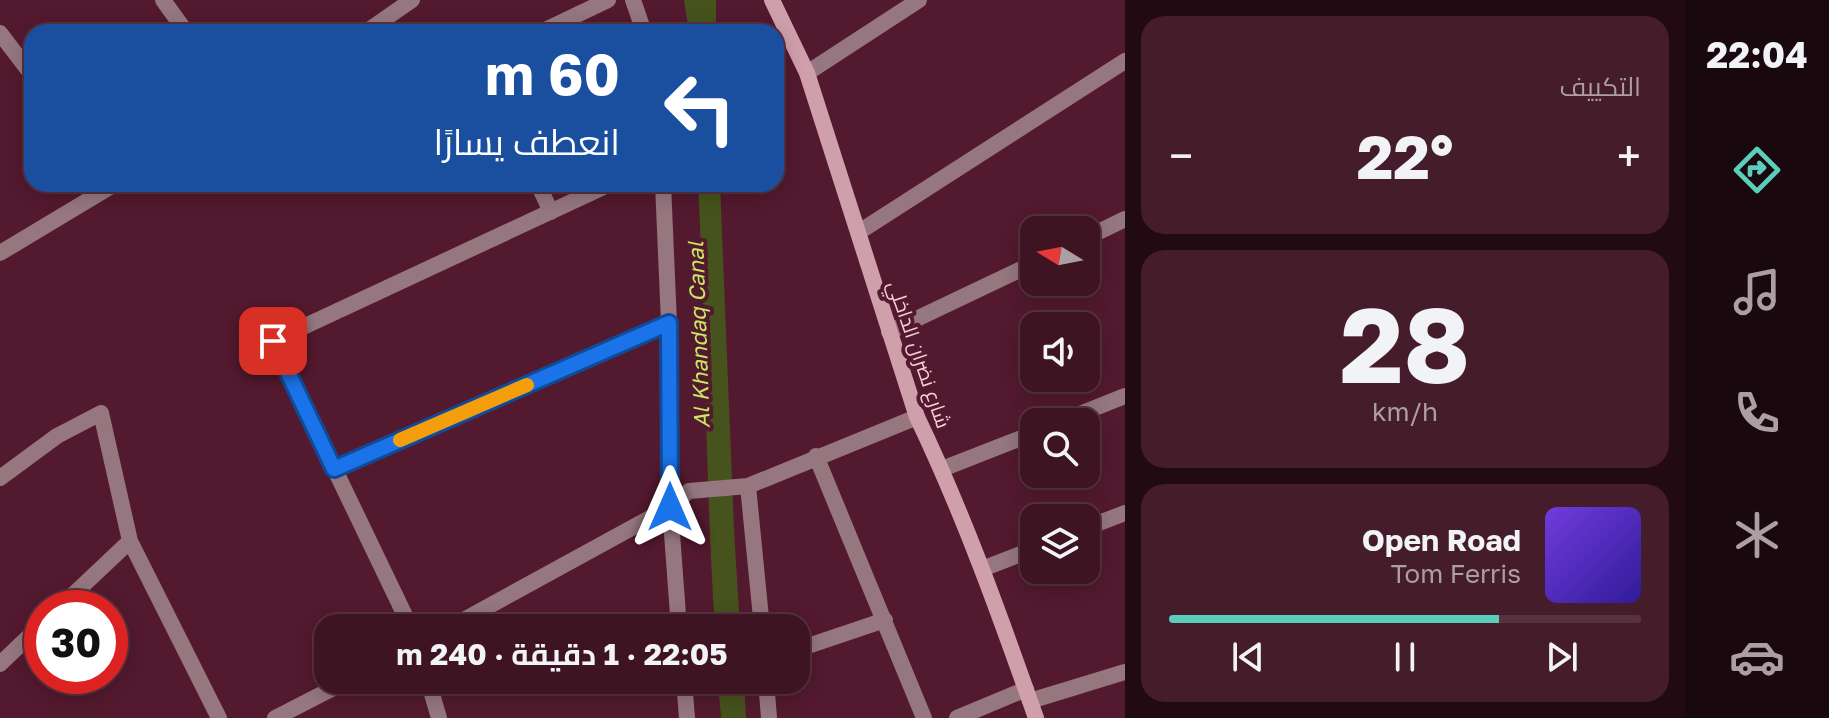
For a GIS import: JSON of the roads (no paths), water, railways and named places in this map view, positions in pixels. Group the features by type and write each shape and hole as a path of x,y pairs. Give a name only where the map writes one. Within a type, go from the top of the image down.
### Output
{"street":[{"path":"163,0 180,24"},
{"path":"558,24 608,0"},
{"path":"633,0 641,24"},
{"name":"شارع نضران الداخلي","path":"772,0 784,24"},
{"path":"807,73 919,0"},
{"path":"376,24 401,3"},
{"name":"شارع نضران الداخلي","path":"784,25 807,73 917,417 942,469 982,569 1036,718"},
{"path":"0,33 24,64"},
{"path":"859,232 1125,61"},
{"path":"0,253 102,192"},
{"path":"542,192 551,212"},
{"path":"404,614 273,341 593,192"},
{"path":"663,192 669,323 670,507 678,614"},
{"path":"1100,231 1125,219"},
{"path":"889,332 1020,270"},
{"path":"334,469 669,323"},
{"path":"1095,408 1125,396"},
{"path":"0,478 57,436 101,413 130,541 219,718"},
{"path":"475,614 670,507 689,491 748,486 917,417"},
{"path":"942,469 1020,438"},
{"path":"816,456 924,718"},
{"path":"748,486 761,614"},
{"path":"1100,523 1125,513"},
{"path":"78,590 130,541"},
{"path":"982,569 1020,554"},
{"path":"810,645 885,620"},
{"path":"0,664 24,641"},
{"path":"957,718 1028,695 1125,672"},
{"path":"275,718 322,694"},
{"path":"432,694 439,718"},
{"path":"685,694 687,718"},
{"path":"767,694 769,718"}],"water label":[{"name":"Al Khandaq Canal","path":"698,335"}]}
